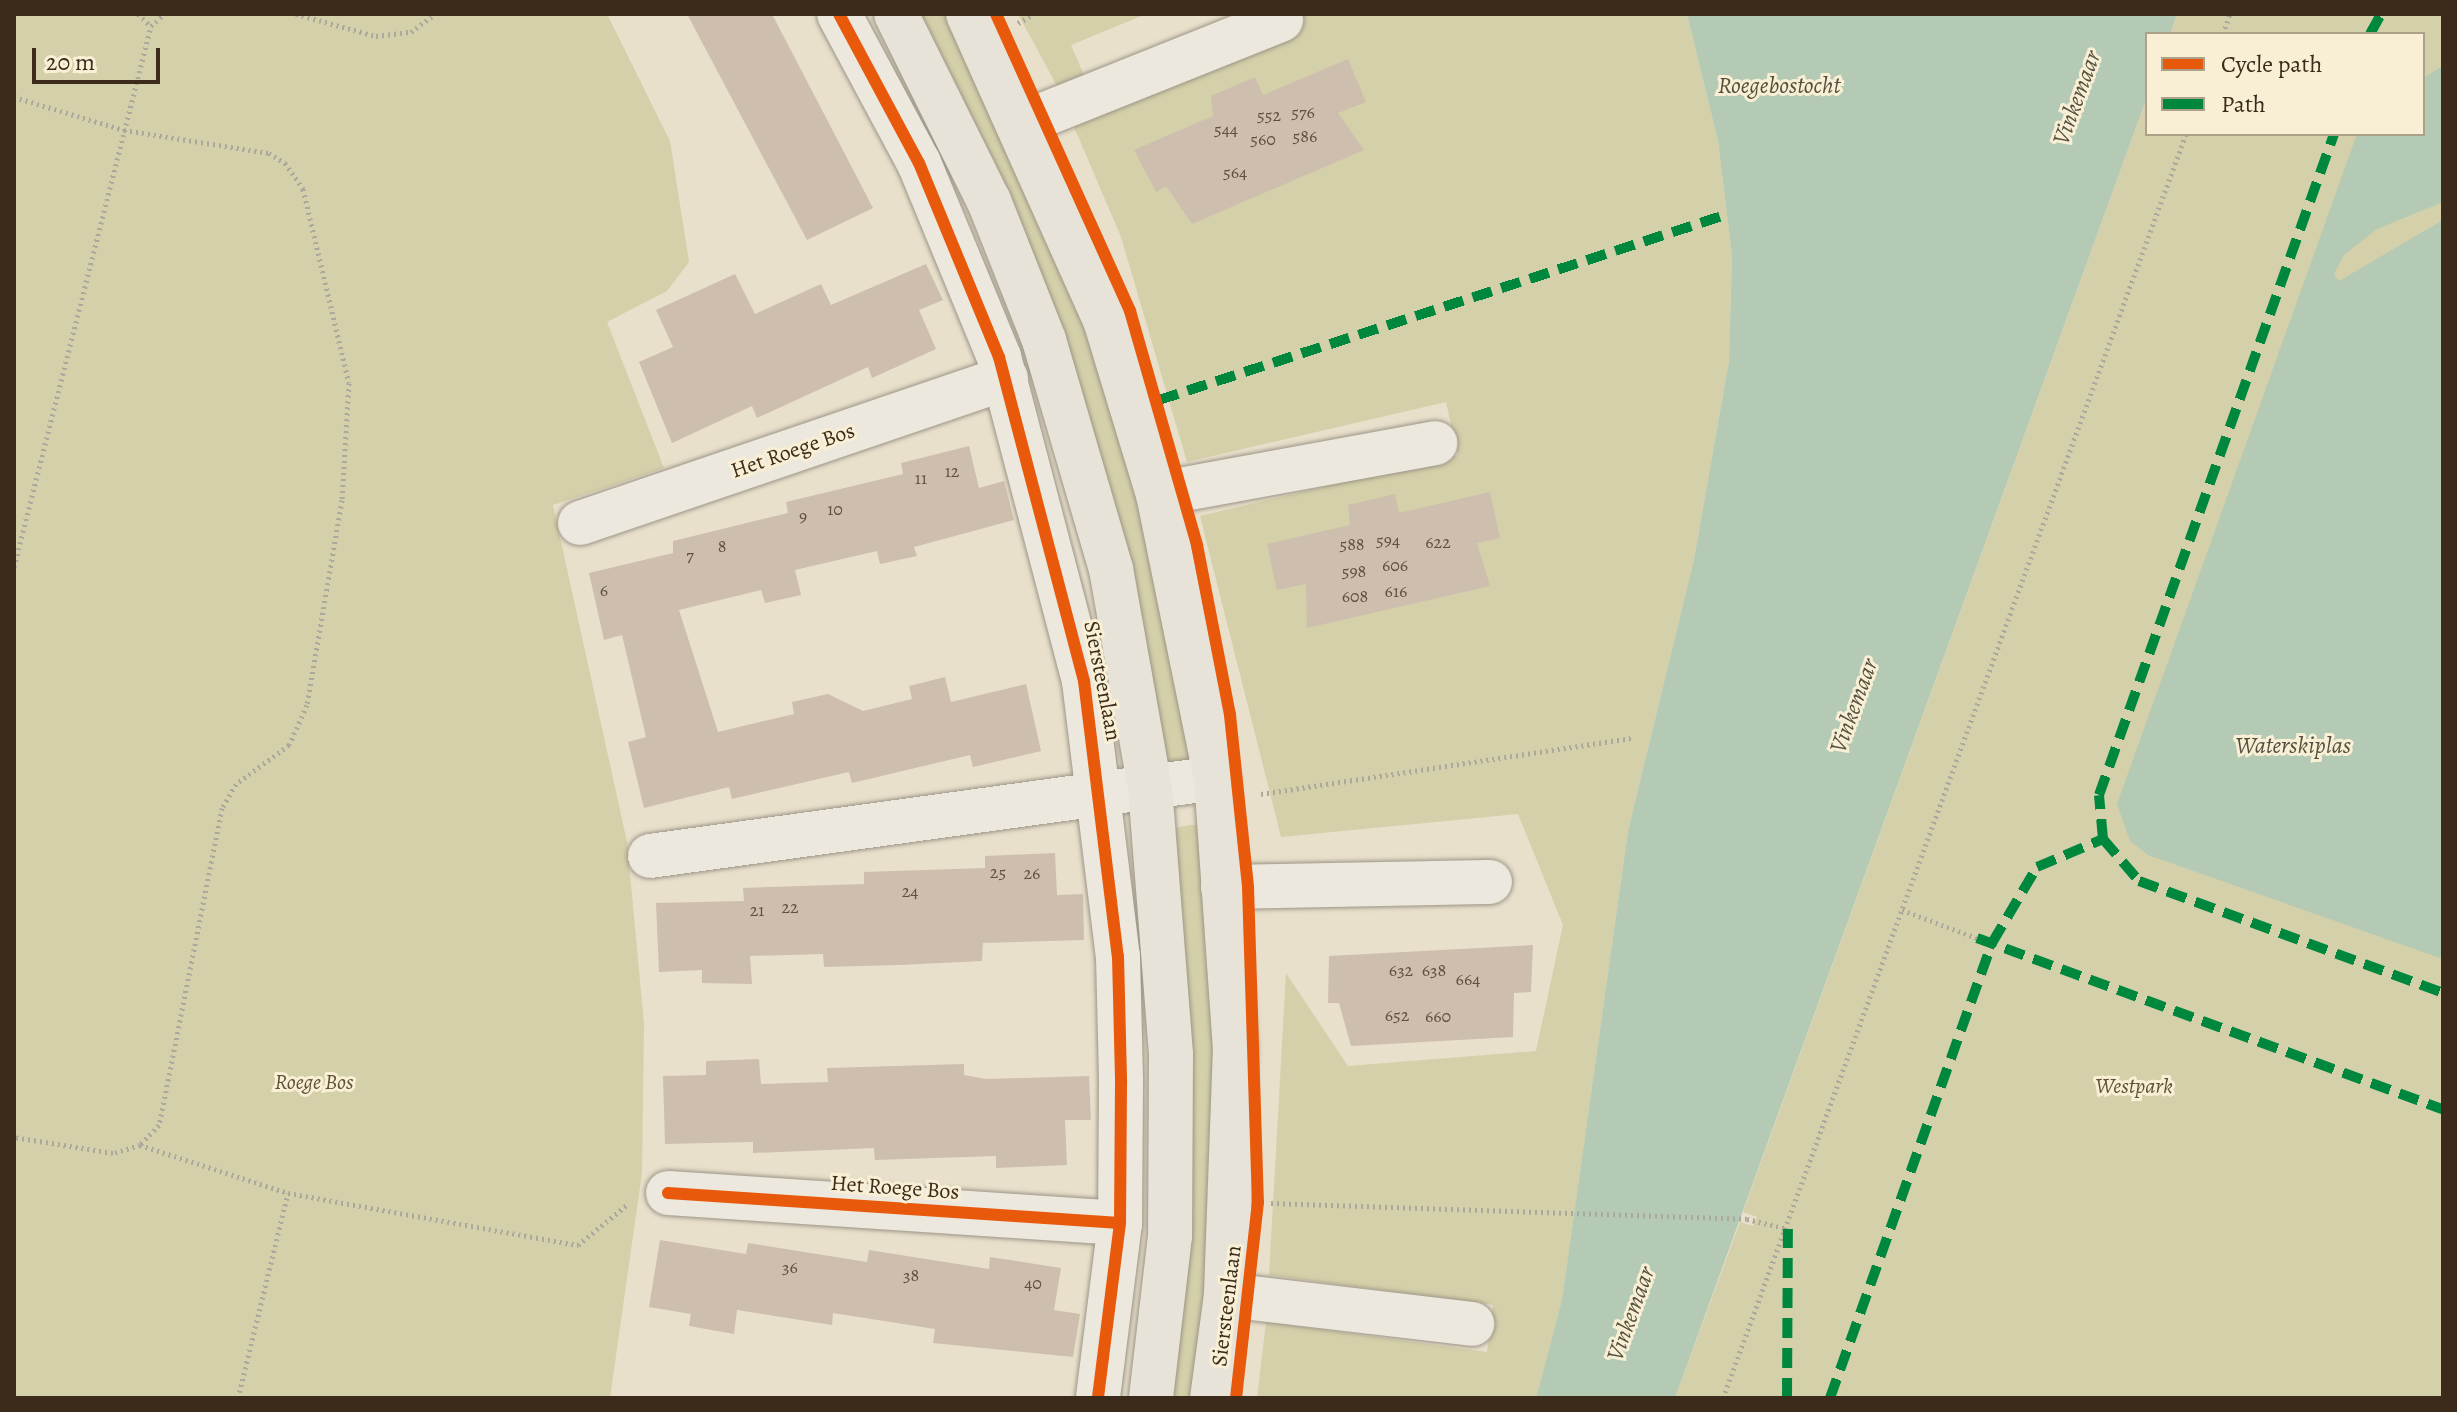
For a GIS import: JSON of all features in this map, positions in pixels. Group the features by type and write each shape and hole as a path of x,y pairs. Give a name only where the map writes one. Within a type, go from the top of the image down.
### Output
{"main road":[{"name":"Siersteenlaan","path":"896,14 989,201 1044,340 1111,569 1150,787 1171,1055 1170,1236 1151,1398"},
{"name":"Siersteenlaan","path":"984,18 1023,123 1105,320 1158,494 1230,783 1223,887 1235,1047 1226,1295 1212,1398"}],"street":[{"name":"Siersteenlaan","path":"839,14 919,163 1006,378 1062,582 1102,793 1118,956 1120,1223 1098,1398"},
{"path":"1023,123 1281,20"},
{"name":"Het Roege Bos","path":"580,523 1006,378"},
{"path":"1158,494 1435,443"},
{"path":"650,856 1102,793 1230,783"},
{"path":"1223,887 1490,882"},
{"name":"Het Roege Bos","path":"668,1193 1120,1223"},
{"name":"Siersteenlaan","path":"1226,1295 1472,1324"}],"path":[{"path":"138,14 151,26"},
{"path":"14,567 151,26 164,14"},
{"path":"296,14 376,36 411,32 435,14"},
{"path":"984,18 1012,44"},
{"path":"14,97 124,130 269,153 285,163 303,189 349,383 342,500 307,705 289,745 236,784 222,808 159,1125 140,1145 113,1153 14,1137"},
{"path":"1723,1398 1788,1229 2185,136"},
{"path":"1230,783 1632,738"},
{"path":"1902,910 1977,938"},
{"path":"140,1145 288,1193 578,1245 641,1193 668,1193"},
{"path":"238,1398 288,1193"},
{"path":"1258,1202 1747,1219 1788,1229"}],"green space":[{"name":"Roege Bos","path":"14,14 607,14 670,141 689,262 667,291 607,322 664,468 553,505 627,842 644,1024 642,1173 610,1398 14,1398"},
{"path":"909,14 955,14 1107,368 1200,755 1180,766 1162,761 1156,716"},
{"path":"1018,14 1146,14 1071,45 1084,75 1057,86"},
{"path":"1294,14 1687,14 1718,141 1732,256 1729,361 1694,559 1628,831 1562,1301 1536,1398 1257,1398 1266,1322 1487,1352 1493,1305 1269,1275 1286,973 1348,1066 1536,1051 1563,925 1518,814 1281,837 1200,516 1458,455 1446,402 1187,462 1121,237 1074,127 1301,33"},
{"name":"Westpark","path":"2177,14 2443,14 2443,1398 1675,1398 1740,1222 1753,1226 1757,1217 1743,1212 2145,103 2145,136 2425,136 2425,32 2171,32"},
{"path":"1198,825 1223,1033 1201,1398 1167,1398 1187,1040 1176,828"}],"water":[{"path":"1687,14 2177,14 2171,32 2145,32 2145,103 1675,1398 1536,1398 1562,1300 1628,831 1694,559 1729,361 1732,256 1718,141"},
{"name":"Waterskiplas","path":"2443,66 2443,202 2377,229 2344,255 2334,274 2339,281 2443,220 2443,959 2148,855 2130,841 2117,804 2356,136 2425,136 2425,77"}],"building":[{"path":"687,14 772,14 873,208 807,240"},
{"path":"1348,59 1366,102 1338,113 1364,150 1192,224 1166,186 1156,192 1134,150 1213,116 1211,96 1255,77 1263,95"},
{"path":"926,264 943,300 919,310 936,349 872,378 868,367 757,418 752,406 672,443 639,362 673,347 656,310 735,274 755,314 821,284 831,305"},
{"path":"969,446 979,488 1004,481 1014,520 914,547 917,556 880,564 877,551 795,570 801,595 765,603 761,590 679,610 718,732 794,714 792,702 828,694 863,711 912,699 909,686 945,677 951,702 1026,684 1041,751 973,767 970,755 852,783 849,772 732,799 729,787 644,808 628,742 646,737 622,635 604,640 589,573 673,553 673,541 788,513 786,502 903,474 901,463"},
{"path":"1490,492 1500,538 1477,543 1490,586 1307,628 1306,584 1277,590 1267,544 1350,525 1348,505 1395,494 1399,513"},
{"path":"1055,853 1057,895 1083,894 1084,940 983,943 982,961 899,965 824,967 823,954 750,956 752,984 702,983 702,970 659,972 656,903 744,901 743,888 864,884 864,872 985,868 985,856"},
{"path":"1533,945 1531,992 1514,993 1513,1037 1351,1046 1339,1003 1328,1003 1329,956"},
{"path":"759,1059 761,1084 828,1082 827,1068 964,1064 964,1075 986,1079 1089,1076 1091,1120 1065,1120 1067,1165 996,1168 996,1156 875,1160 874,1148 753,1153 753,1142 665,1144 663,1076 706,1075 706,1061"},
{"path":"660,1240 746,1254 748,1243 867,1262 869,1250 989,1269 990,1257 1061,1268 1054,1310 1080,1314 1073,1357 933,1343 935,1329 833,1313 832,1325 737,1310 734,1334 689,1326 691,1314 649,1307"}],"marked path":[{"path":"2371,32 2381,14"},
{"path":"2103,839 2099,795 2333,136"},
{"path":"1159,400 1722,216"},
{"path":"1830,1398 1992,943 2037,867 2103,839 2139,881 2443,993"},
{"path":"1977,938 2443,1109"},
{"path":"1787,1398 1788,1229"}],"cycle path":[{"path":"839,14 919,163 999,357 1084,681 1118,956 1121,1083 1120,1223 1098,1398"},
{"path":"996,14 1130,311 1197,545 1230,715 1248,887 1258,1202 1236,1398"},
{"path":"668,1193 1120,1223"}],"water label":[{"name":"Roegebostocht","path":"1779,86"},
{"name":"Vinkemaar","path":"2077,98"},
{"name":"Vinkemaar","path":"1854,706"},
{"name":"Vinkemaar","path":"1631,1314"}]}
